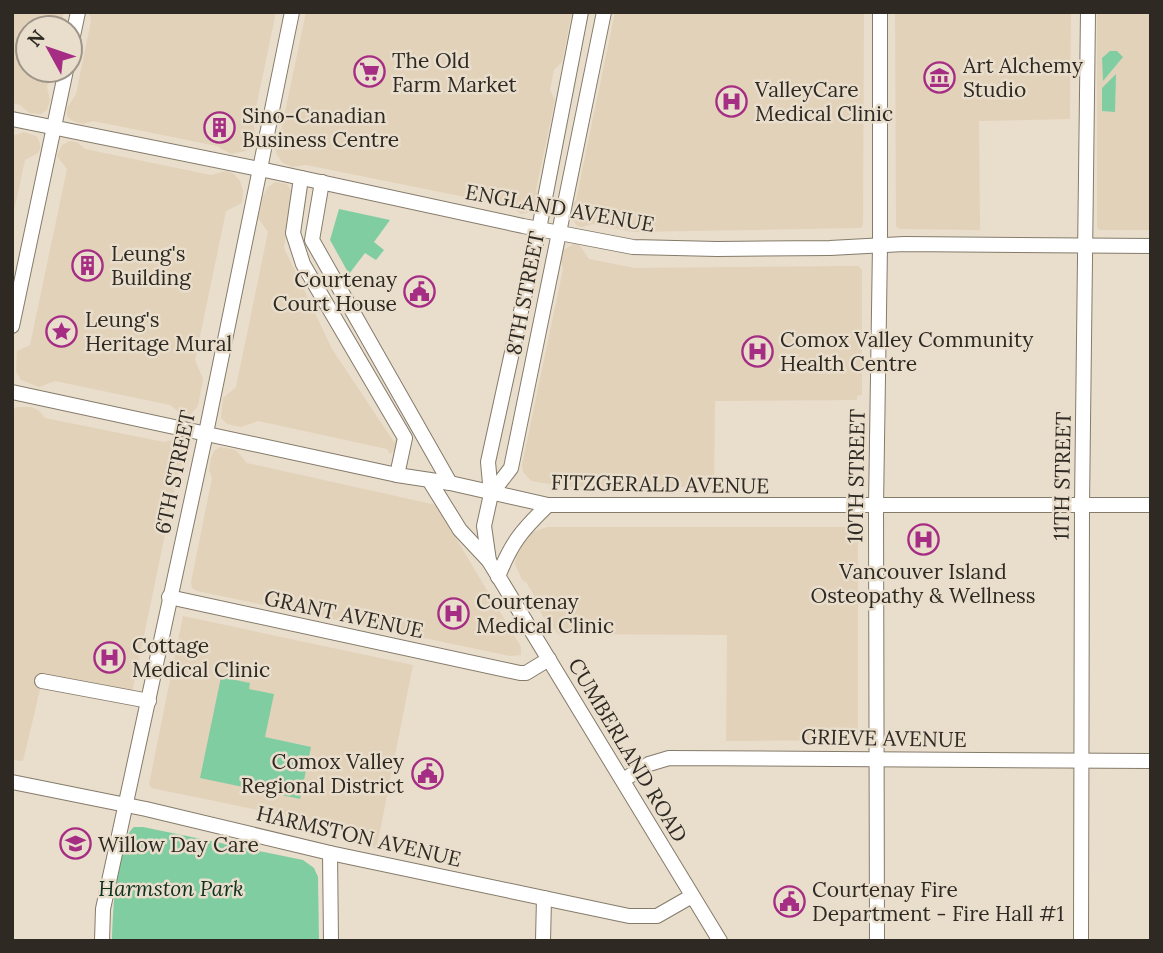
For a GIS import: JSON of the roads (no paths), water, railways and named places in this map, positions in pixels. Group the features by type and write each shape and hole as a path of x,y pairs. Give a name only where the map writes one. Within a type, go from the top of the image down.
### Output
{"street":[{"name":"6TH STREET","path":"102,941 103,909 206,433 292,12"},
{"name":"8TH STREET","path":"489,561 484,526 491,494 488,462 539,229 581,12"},
{"name":"8TH STREET","path":"491,494 511,468 604,12"},
{"name":"10TH STREET","path":"877,941 876,506 880,12"},
{"name":"11TH STREET","path":"1081,941 1082,505 1088,12"},
{"path":"12,326 63,84"},
{"name":"ENGLAND AVENUE","path":"12,119 633,247 729,249 1151,246"},
{"path":"302,178 293,233 303,264 405,438 397,475"},
{"path":"322,182 312,240 450,483"},
{"name":"FITZGERALD AVENUE","path":"12,392 548,505 1151,505"},
{"name":"CUMBERLAND ROAD","path":"429,480 460,530 489,561 720,941"},
{"path":"498,578 509,549 521,532 548,505"},
{"name":"GRANT AVENUE","path":"169,597 520,673 526,673 549,659"},
{"path":"42,681 149,701"},
{"name":"GRIEVE AVENUE","path":"623,780 649,764 669,758 1151,761"},
{"name":"HARMSTON AVENUE","path":"12,782 126,804 330,853 641,917 657,916 692,896"},
{"path":"330,853 331,941"},
{"path":"543,941 544,898"}],"place":[{"name":"The Old Farm Market","path":"369,72"},
{"name":"Art Alchemy Studio","path":"940,77"},
{"name":"ValleyCare Medical Clinic","path":"732,101"},
{"name":"Sino-Canadian Business Centre","path":"219,127"},
{"name":"Leung's Building","path":"88,265"},
{"name":"Courtenay Court House","path":"420,291"},
{"name":"Leung's Heritage Mural","path":"62,331"},
{"name":"Comox Valley Community Health Centre","path":"757,351"},
{"name":"Vancouver Island Osteopathy & Wellness","path":"923,539"},
{"name":"Courtenay Medical Clinic","path":"453,613"},
{"name":"Cottage Medical Clinic","path":"109,657"},
{"name":"Comox Valley Regional District","path":"427,773"},
{"name":"Willow Day Care","path":"75,844"},
{"name":"Courtenay Fire Department - Fire Hall #1","path":"789,901"}],"park label":[{"name":"Harmston Park","path":"171,888"}]}
